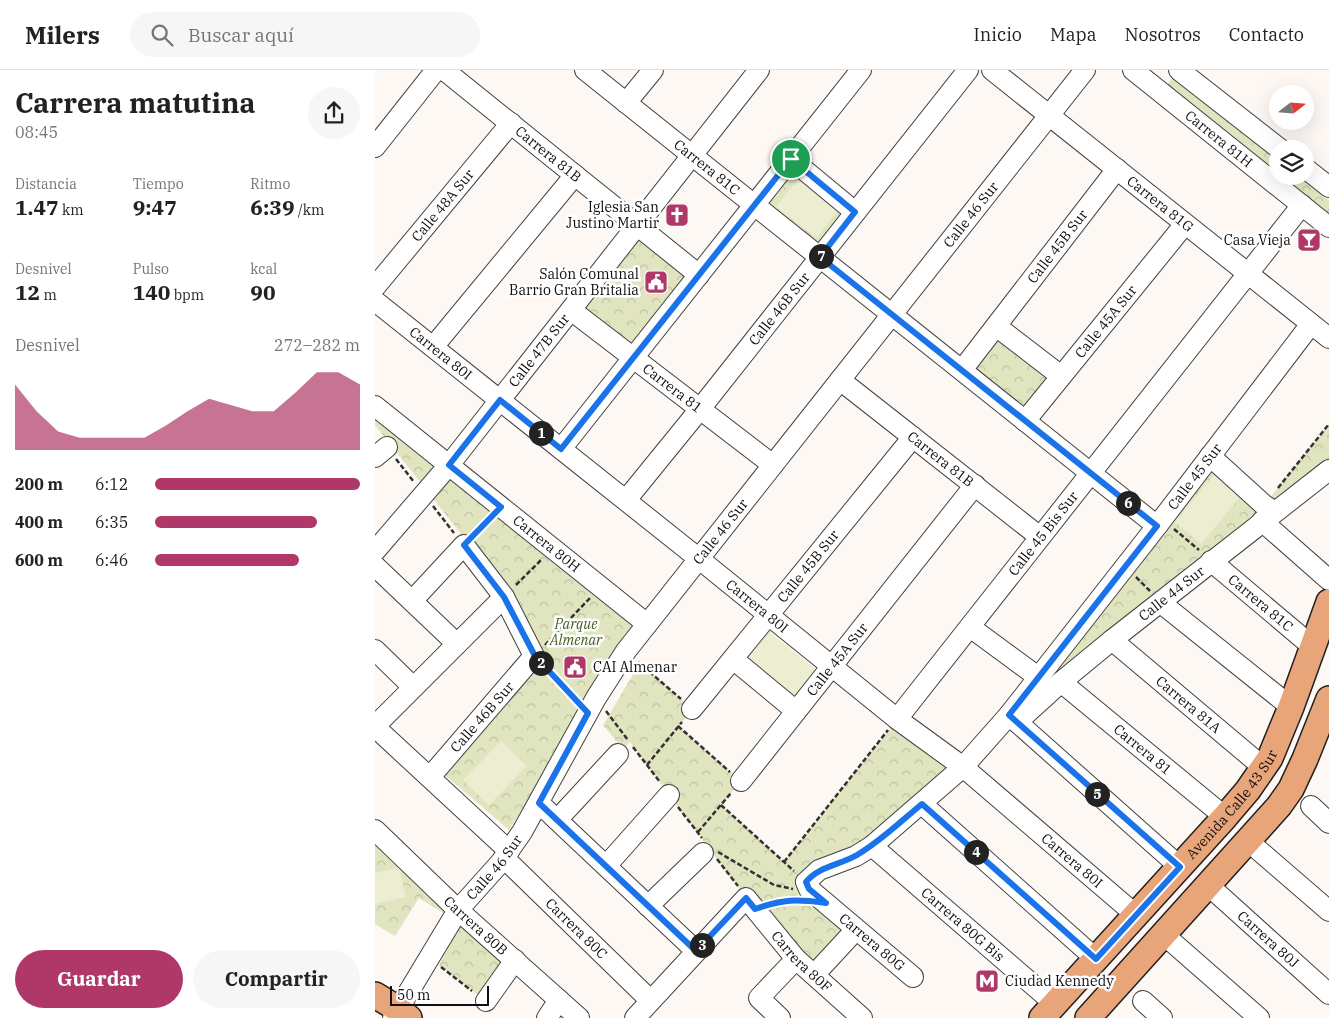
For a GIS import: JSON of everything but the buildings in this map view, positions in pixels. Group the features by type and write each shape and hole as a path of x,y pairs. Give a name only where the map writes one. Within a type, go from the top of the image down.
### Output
{"main road":[{"name":"Avenida Calle 43 Sur","path":"1048,1011 1249,790 1264,768 1276,744 1329,602"},
{"path":"1088,1018 1279,806 1291,789 1316,736 1329,699"},
{"path":"375,995 400,1015"}],"street":[{"path":"375,147 381,125 435,70"},
{"name":"Carrera 81B","path":"444,70 699,275"},
{"name":"Carrera 81C","path":"585,70 1091,473 1160,522"},
{"path":"626,103 653,70"},
{"name":"Calle 47B Sur","path":"449,465 759,70"},
{"path":"561,449 861,70"},
{"name":"Calle 46B Sur","path":"626,500 968,70"},
{"name":"Carrera 81G","path":"992,70 1329,338"},
{"name":"Calle 46 Sur","path":"400,1015 429,958 458,910 507,854 539,803 588,713 626,651 1085,70"},
{"name":"Carrera 81H","path":"1133,70 1329,227"},
{"path":"1179,70 1269,140"},
{"name":"Calle 48A Sur","path":"375,287 511,124"},
{"path":"791,159 855,212"},
{"name":"Calle 45B Sur","path":"962,370 1117,169"},
{"path":"433,347 575,175"},
{"name":"Calle 45 Bis Sur","path":"897,719 1302,205"},
{"name":"Calle 45A Sur","path":"1025,421 1185,224"},
{"name":"Carrera 80I","path":"375,301 626,500 897,719 963,767 1136,916"},
{"name":"Carrera 81","path":"571,310 773,465"},
{"name":"Calle 45 Sur","path":"808,886 819,870 856,856 872,846 963,767 1013,718 1038,677 1160,522 1311,324"},
{"path":"996,326 1061,376"},
{"name":"Carrera 81B","path":"841,380 1041,536"},
{"name":"Carrera 80H","path":"375,406 647,624"},
{"name":"Calle 45B Sur","path":"692,709 913,437"},
{"path":"1210,456 1267,513 1329,580"},
{"path":"375,551 449,465"},
{"name":"Calle 44 Sur","path":"1013,718 1161,603 1267,513 1329,470"},
{"name":"Calle 45A Sur","path":"741,781 975,485"},
{"path":"412,601 464,545 504,597 535,656"},
{"name":"Carrera 81C","path":"1211,561 1313,647"},
{"path":"375,566 457,644"},
{"path":"375,726 504,597"},
{"path":"1161,603 1291,706"},
{"path":"970,627 1038,677"},
{"name":"Carrera 81A","path":"1112,640 1264,768"},
{"path":"375,650 413,688"},
{"name":"Calle 46B Sur","path":"430,778 535,656"},
{"path":"733,659 796,711"},
{"name":"Carrera 81","path":"1061,682 1225,817"},
{"path":"1013,718 1180,867"},
{"name":"Carrera 80C","path":"375,726 507,854 650,1000"},
{"path":"557,820 618,754"},
{"path":"606,866 669,795"},
{"path":"539,803 696,951"},
{"path":"922,804 1096,959"},
{"path":"1311,806 1329,823"},
{"name":"Carrera 80B","path":"375,830 458,910 579,1018"},
{"path":"1248,841 1329,912"},
{"name":"Carrera 80G Bis","path":"872,846 1048,1011"},
{"path":"648,906 709,852"},
{"name":"Carrera 80J","path":"1208,885 1329,994"},
{"name":"Carrera 80G","path":"808,886 913,977"},
{"path":"635,1018 696,951 751,903"},
{"name":"Carrera 80F","path":"751,903 796,959 862,1018"},
{"path":"1163,934 1259,1018"},
{"path":"814,975 850,936"},
{"path":"780,1018 759,998 796,959"},
{"path":"486,1001 515,960"},
{"path":"547,1018 559,1000"},
{"path":"1143,1001 1162,1018"}],"path":[{"path":"1267,513 1329,424"},
{"path":"464,545 501,507"},
{"path":"1160,522 1211,561"},
{"path":"504,597 553,548"},
{"path":"1125,566 1161,603"},
{"path":"588,713 535,656 600,586"},
{"path":"626,651 692,709 647,765"},
{"path":"784,862 897,719"},
{"path":"678,726 741,781 697,832"},
{"path":"721,805 808,886"},
{"path":"709,852 774,885 790,889 808,886"},
{"path":"751,903 793,899 826,903"},
{"path":"429,958 486,1001"}],"green space":[{"path":"1174,76 1269,152 1269,170 1165,87"},
{"path":"792,169 844,211 816,246 763,204"},
{"path":"798,179 838,210 816,238 776,207"},
{"path":"1288,185 1311,185 1329,200 1329,218"},
{"path":"636,234 691,277 632,353 577,310"},
{"path":"997,333 1053,377 1027,410 972,365"},
{"name":"Parque Almenar","path":"375,416 634,625 601,669 554,759 509,830 444,774 543,657 506,591 375,425"},
{"path":"1329,424 1329,470 1017,722 1215,461 1264,505"},
{"path":"1214,475 1240,497 1201,544 1175,522"},
{"path":"766,629 818,671 792,704 739,661"},
{"path":"640,663 692,709 679,727 741,781 721,805 784,862 891,727 950,770 858,848 800,874 797,882 850,936 819,970 746,898 630,742 623,749 603,725"},
{"path":"501,741 527,766 489,805 463,780"},
{"path":"375,839 449,907 445,914 419,898 395,936 375,924"},
{"path":"399,868 406,897 375,904 375,873"},
{"path":"463,920 510,961 483,999 439,965"}],"place":[{"name":"Iglesia San Justino Martir","path":"677,215"},
{"name":"Casa Vieja","path":"1309,240"},
{"name":"Salón Comunal Barrio Gran Britalia","path":"656,282"},
{"name":"CAI Almenar","path":"575,667"},
{"name":"Ciudad Kennedy","path":"987,981"}],"route":[{"path":"791,159 855,212 820,257 1157,526 1009,715 1180,867 1096,959 922,804 872,846 856,856 819,870 811,876 806,882 809,889 826,903 793,899 755,909 746,898 696,951 539,803 588,713 535,656 504,597 464,545 501,507 449,465 500,400 561,449 791,159"}]}
